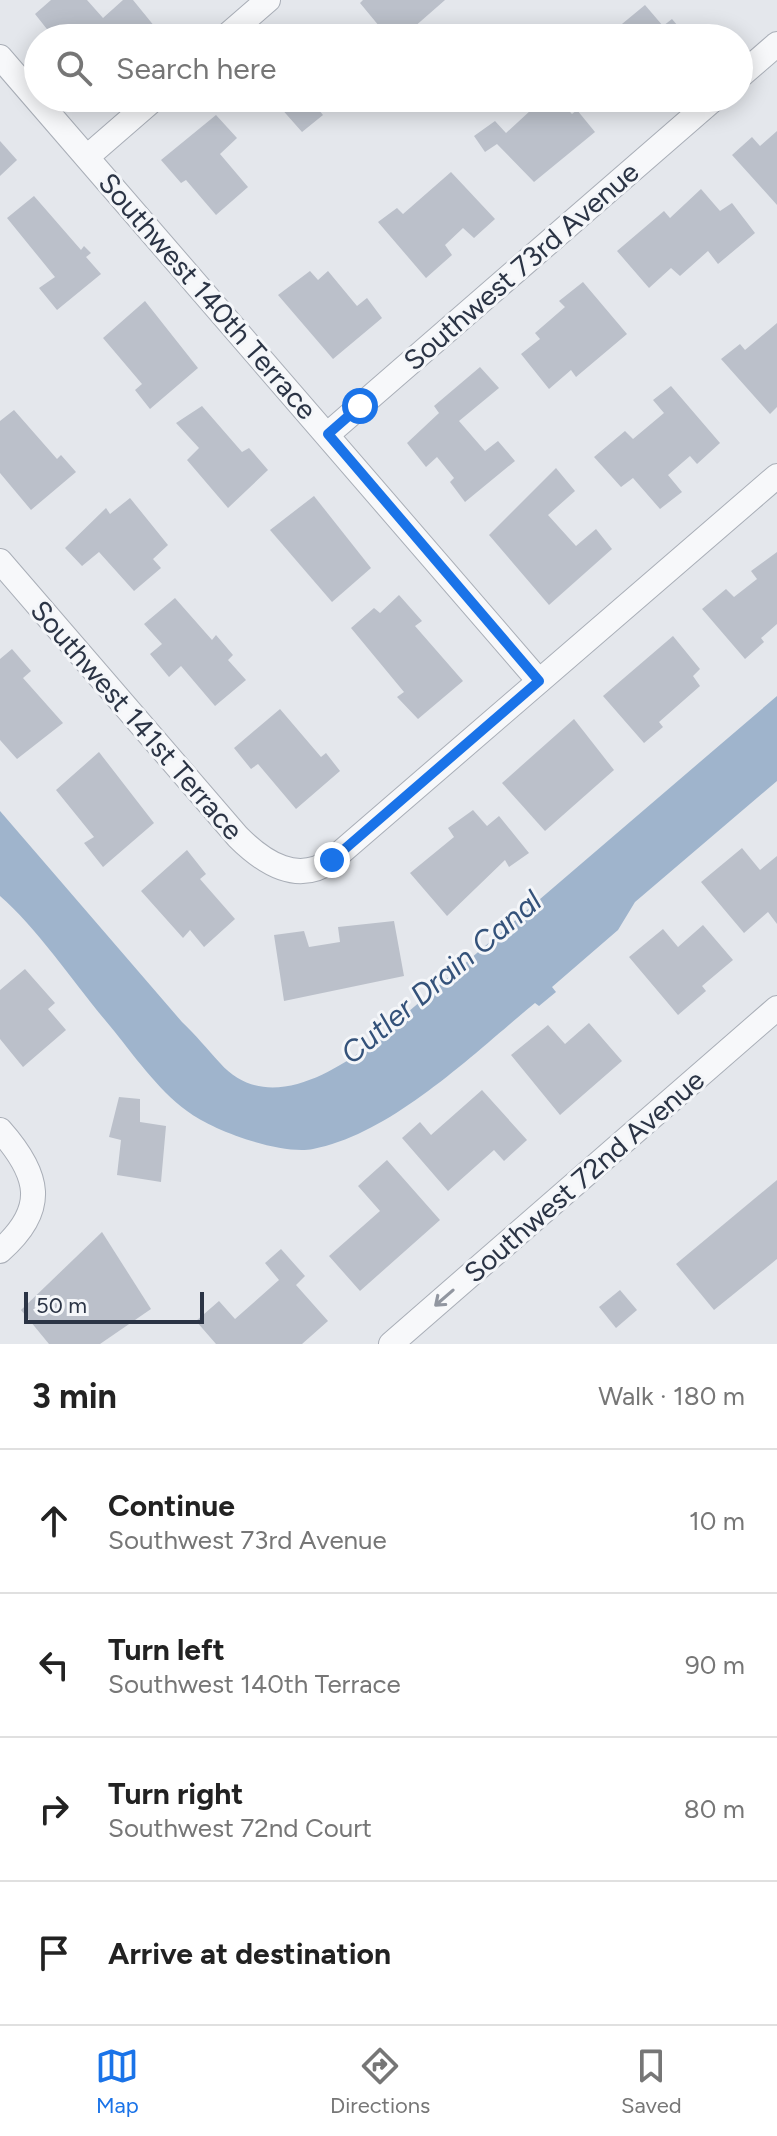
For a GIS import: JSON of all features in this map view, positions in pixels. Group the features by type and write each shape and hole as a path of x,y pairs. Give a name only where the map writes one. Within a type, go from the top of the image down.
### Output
{"street":[{"path":"240,24 268,0"},
{"path":"753,65 777,44"},
{"name":"Southwest 140th Terrace","path":"0,57 24,85"},
{"name":"Southwest 140th Terrace","path":"48,112 539,681"},
{"path":"87,157 139,112"},
{"name":"Southwest 73rd Avenue","path":"328,434 699,112"},
{"path":"539,681 777,476"},
{"name":"Southwest 141st Terrace","path":"0,561 238,837 260,857 283,869 305,872 323,866 539,681"},
{"name":"Southwest 72nd Avenue","path":"391,1344 777,1008"},
{"path":"0,1130 22,1160 34,1189 34,1208 28,1221 0,1251"}],"water":[{"path":"777,696 777,781 635,902 618,930 552,987 556,992 539,1006 535,1003 459,1067 402,1109 372,1127 313,1149 283,1148 248,1140 187,1111 146,1071 43,941 0,896 0,811 220,1063 237,1078 255,1085 294,1085 332,1069 366,1048"}],"building":[{"path":"51,0 87,0 103,18 123,0 133,0 153,24 43,24 35,14"},
{"path":"363,0 445,0 418,24 377,24 360,3"},
{"path":"645,5 661,24 622,24"},
{"path":"284,112 320,112 323,115 302,132"},
{"path":"529,112 579,112 595,132 534,182 497,144 485,152 474,136 495,121 506,133"},
{"path":"216,115 237,138 220,154 248,187 216,215 186,180 181,183 161,160"},
{"path":"777,131 777,205 732,155 752,137 760,146"},
{"path":"0,141 17,160 0,176"},
{"path":"451,172 495,219 474,238 463,228 445,245 452,255 426,278 378,222 397,208 403,214"},
{"path":"701,189 720,211 732,203 755,233 718,264 708,251 680,276 671,268 649,288 617,251 664,211 670,218"},
{"path":"34,196 81,250 84,246 91,253 86,257 101,274 57,310 39,288 55,277 7,218"},
{"path":"310,271 318,280 328,271 357,306 367,298 382,318 333,359 278,295"},
{"path":"583,282 627,334 576,377 571,370 549,389 521,354 540,339 535,333 565,307 559,301"},
{"path":"145,301 198,368 150,409 135,390 142,384 103,338"},
{"path":"777,323 777,407 770,414 721,359 740,344 745,350"},
{"path":"480,367 499,388 459,421 485,451 498,441 515,461 465,502 450,482 454,478 437,457 426,467 407,443 439,413 434,406"},
{"path":"671,386 720,443 697,464 690,456 668,475 682,492 660,509 633,478 621,487 594,457 625,431 633,439 664,413 653,400"},
{"path":"202,406 242,452 249,448 268,470 228,508 187,460 199,448 176,423"},
{"path":"14,410 57,459 61,455 76,472 31,510 0,473 0,421"},
{"path":"556,468 575,491 548,515 576,546 596,529 612,549 549,605 489,535"},
{"path":"314,496 371,568 332,602 270,530"},
{"path":"130,498 168,545 153,559 161,568 134,591 99,552 82,566 65,548 106,508 110,514"},
{"path":"777,552 777,624 761,638 764,642 745,659 702,609 726,589 734,597 757,579 751,571"},
{"path":"399,595 422,621 415,626 463,681 418,719 397,697 404,692 351,628 374,608 380,613"},
{"path":"175,598 212,640 216,635 233,655 228,660 246,680 215,706 181,666 169,677 150,654 162,644 144,624"},
{"path":"673,636 700,669 693,676 700,686 659,722 663,727 644,743 603,696"},
{"path":"12,649 31,671 23,678 63,723 17,759 0,740 0,659"},
{"path":"280,709 321,757 326,753 340,771 296,809 258,764 251,769 234,748"},
{"path":"574,719 614,770 545,831 502,783"},
{"path":"99,752 154,823 103,867 84,843 94,837 56,790"},
{"path":"473,810 487,826 499,816 529,853 509,867 505,860 447,916 410,873 454,837 448,828"},
{"path":"742,848 760,870 777,856 777,924 768,912 744,933 701,882"},
{"path":"187,850 206,874 200,879 235,919 204,947 190,930 183,938 141,891"},
{"path":"394,921 404,976 284,1001 274,935 304,931 309,947 340,942 338,927"},
{"path":"703,925 733,960 702,986 706,991 678,1015 629,957 663,929 678,947"},
{"path":"25,969 55,1003 48,1009 66,1030 23,1067 0,1039 0,990"},
{"path":"589,1023 622,1061 560,1115 511,1055 548,1025 565,1044"},
{"path":"482,1090 527,1140 504,1161 494,1150 448,1191 402,1138 420,1122 431,1135"},
{"path":"119,1097 140,1099 140,1122 166,1126 161,1182 117,1175 121,1140 109,1137"},
{"path":"387,1160 440,1220 360,1291 329,1256 380,1211 358,1186"},
{"path":"777,1180 777,1259 714,1310 676,1264"},
{"path":"102,1232 151,1309 100,1344 49,1344 21,1310"},
{"path":"281,1249 305,1276 296,1285 328,1321 302,1344 216,1344 196,1321 219,1301 235,1319 279,1280 265,1263"},
{"path":"620,1290 637,1310 616,1328 599,1307"}],"route":[{"path":"332,860 539,681 328,434 360,406"}],"water label":[{"name":"Cutler Drain Canal","path":"441,977"}]}
